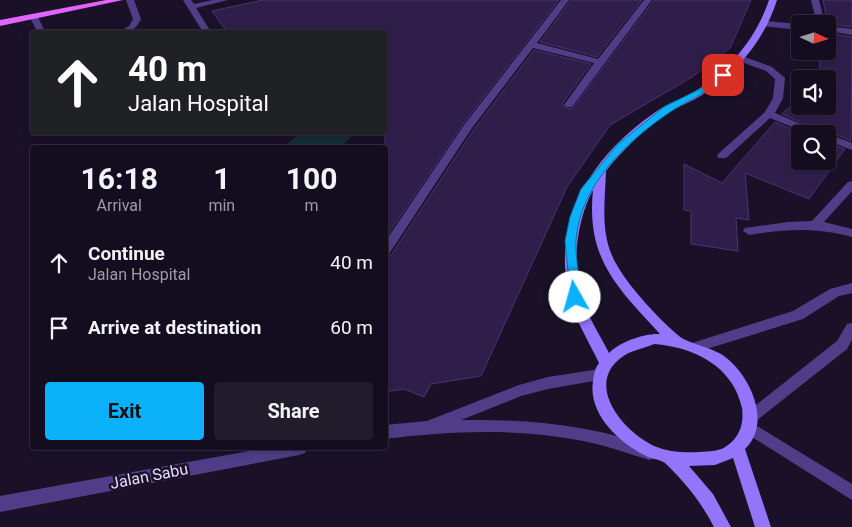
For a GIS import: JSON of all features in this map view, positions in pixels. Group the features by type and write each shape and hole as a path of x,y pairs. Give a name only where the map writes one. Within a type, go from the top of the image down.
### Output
{"main road":[{"path":"0,23 119,0"},
{"path":"603,368 575,297 571,241 575,217 586,189 621,146 667,109 701,92 723,75 739,58 765,24 773,0"},
{"path":"602,169 598,195 603,250 612,270 674,340"},
{"path":"653,339 674,340 697,347 719,360 737,376 748,396 750,422 745,438 738,447 720,457 696,462 671,460 652,454 631,442 614,426 603,409 599,392 603,368 618,350 634,343 653,339"},
{"path":"738,447 763,527"},
{"path":"671,460 689,474 708,497 723,527"}],"street":[{"path":"128,30 132,28 136,19 130,0"},
{"path":"206,30 190,3 224,0"},
{"path":"388,247 468,127 530,44 566,0"},
{"path":"569,106 648,0"},
{"path":"815,0 819,15"},
{"path":"34,17 40,30"},
{"path":"765,24 791,26"},
{"path":"836,30 852,32"},
{"path":"530,44 600,62"},
{"path":"722,156 769,114 778,98 780,78 769,69 739,58"},
{"path":"769,114 796,125"},
{"path":"836,140 852,147"},
{"path":"816,224 852,184"},
{"path":"749,231 816,224 836,227 852,233"},
{"path":"697,347 798,314 835,292 852,288"},
{"path":"852,328 842,345 750,422 852,494"},
{"path":"423,427 519,391 603,368"},
{"path":"388,432 423,427 533,428 576,433 652,454"},
{"name":"Jalan Sabu","path":"0,504 288,450"}],"green space":[{"path":"297,135 353,135 343,145 286,145"}],"building":[{"path":"263,0 559,0 463,124 388,235 388,145 385,145 385,135 388,135 388,30 226,30 212,11"},
{"path":"571,0 642,0 597,57 540,42"},
{"path":"654,0 751,0 730,48 692,77 610,125 567,187 481,376 431,384 424,397 404,389 388,392 388,256 391,255 474,129 534,50 591,64 562,104 565,108 572,109"},
{"path":"823,0 852,0 852,27 836,25 836,15 826,15"},
{"path":"836,34 852,37 851,141 836,135 836,125 806,125 782,114 791,106 791,115 836,115 836,70 820,70 819,60 836,60"},
{"path":"775,122 791,129 791,170 830,170 809,199 745,173 749,220 736,218 738,251 691,244 691,211 684,210 684,164 722,183"},
{"path":"836,146 845,149 836,162"}],"route":[{"path":"575,297 571,266 571,241 575,217 586,189 621,146 667,109 701,92 723,75"}]}
